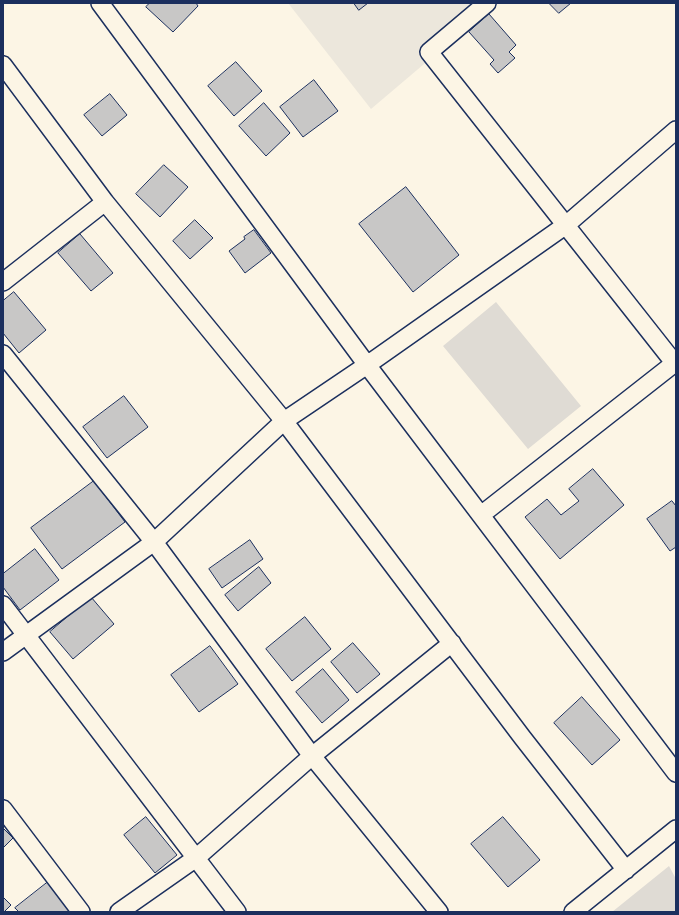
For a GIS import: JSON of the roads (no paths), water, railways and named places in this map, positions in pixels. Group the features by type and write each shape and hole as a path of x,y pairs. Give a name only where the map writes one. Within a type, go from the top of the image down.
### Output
{"street":[{"path":"100,3 367,365 676,773"},
{"path":"481,515 676,363 430,52 487,3"},
{"path":"3,65 105,202 284,421 522,737 626,870"},
{"path":"3,652 154,542 284,421 367,365 566,225 676,130"},
{"path":"3,282 105,202"},
{"path":"3,354 154,542 312,756 439,912"},
{"path":"3,605 237,912"},
{"path":"119,912 196,858 312,756 452,643"},
{"path":"3,808 81,912"},
{"path":"573,912 676,829"}]}
